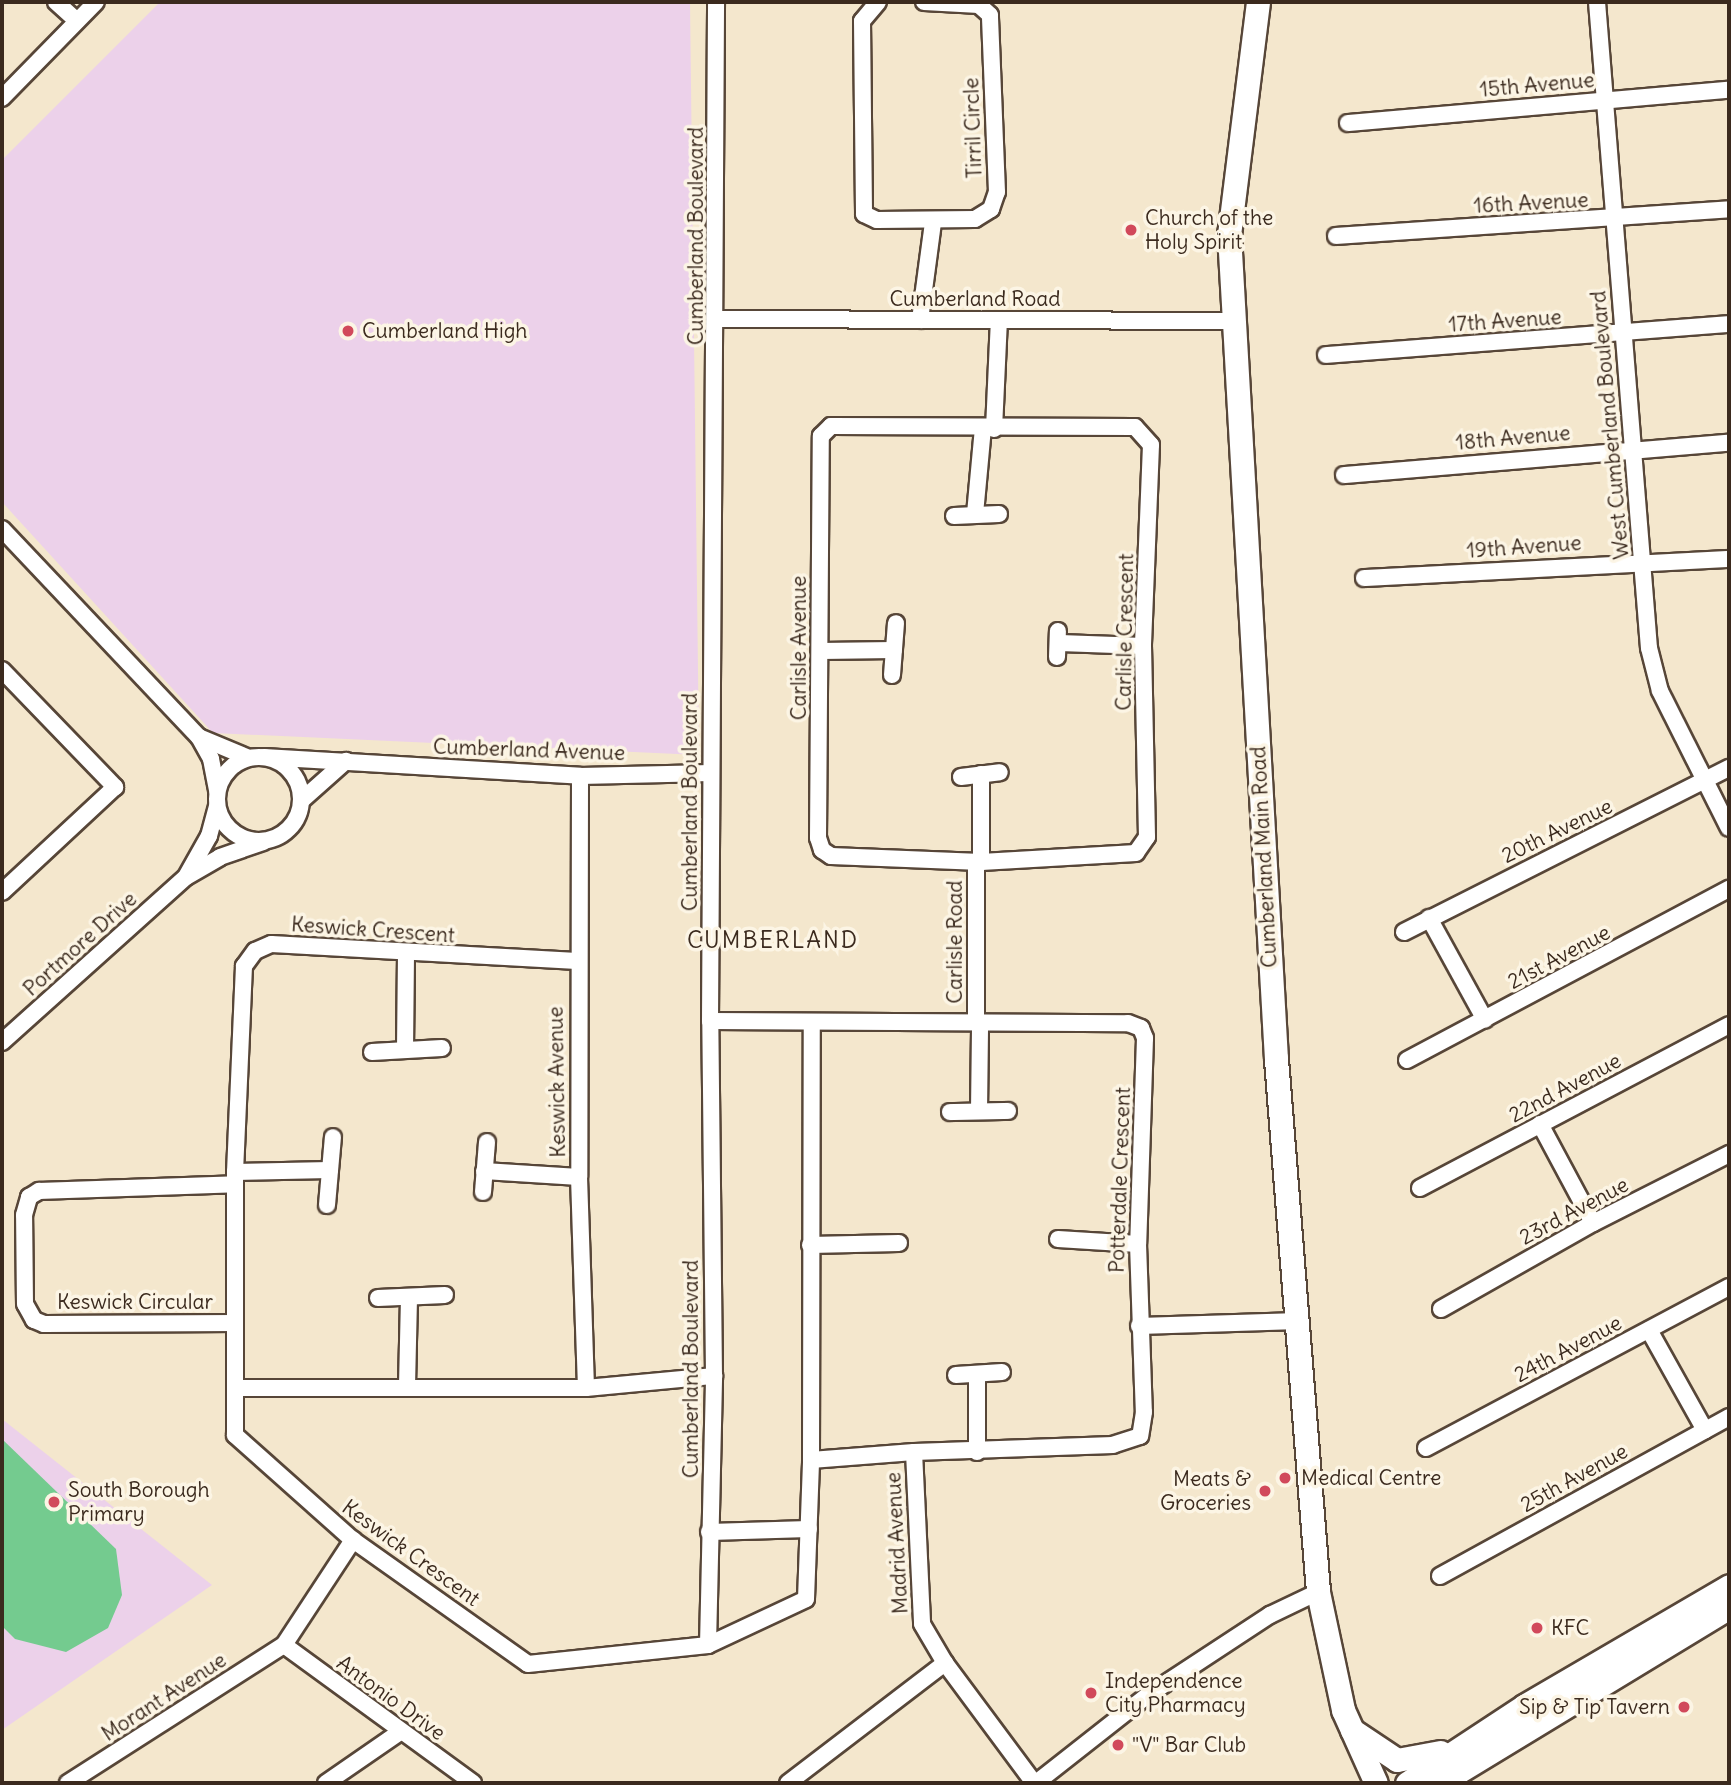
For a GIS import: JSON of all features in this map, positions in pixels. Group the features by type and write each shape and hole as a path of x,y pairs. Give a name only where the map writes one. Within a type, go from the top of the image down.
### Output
{"street":[{"path":"56,2 77,21"},
{"path":"2,98 96,2"},
{"name":"Cumberland Boulevard","path":"708,1645 714,1376 710,1021 718,319 716,2"},
{"name":"Tirril Circle","path":"878,2 862,21 864,214 877,220 933,222 975,219 995,201 990,15 978,5 924,2"},
{"name":"Cumberland Main Road","path":"1258,2 1229,234 1233,321 1276,1059 1299,1321 1301,1418 1318,1592 1359,1783"},
{"name":"West Cumberland Boulevard","path":"1597,2 1606,100 1612,220 1636,447 1648,648 1660,691 1708,780 1729,828"},
{"name":"15th Avenue","path":"1348,123 1729,90"},
{"name":"16th Avenue","path":"1336,236 1612,220 1729,209"},
{"path":"920,320 933,222"},
{"name":"Cumberland Road","path":"718,319 1233,321"},
{"path":"975,514 988,429 999,320"},
{"name":"17th Avenue","path":"1326,355 1729,324"},
{"name":"Carlisle Crescent","path":"821,436 831,426 988,429 1135,427 1151,445 1143,646 1147,837 1141,849 1130,855 979,862 831,856"},
{"name":"Carlisle Avenue","path":"821,436 818,838 822,850 831,856"},
{"name":"18th Avenue","path":"1344,475 1636,447 1729,443"},
{"path":"954,516 999,514"},
{"name":"Cumberland Avenue","path":"2,529 199,737 211,759 217,799"},
{"name":"19th Avenue","path":"1364,578 1643,561 1729,559"},
{"path":"892,675 896,623"},
{"path":"1058,644 1143,646"},
{"path":"821,651 894,650"},
{"path":"2,892 115,787 3,673"},
{"name":"Cumberland Avenue","path":"199,737 257,758 580,776 711,773"},
{"path":"302,800 291,771 257,758 234,765 217,799 233,834 263,842 290,828 302,800 346,761"},
{"name":"20th Avenue","path":"1404,932 1729,768"},
{"path":"961,777 1000,772"},
{"name":"Carlisle Road","path":"979,1111 981,775"},
{"name":"Keswick Avenue","path":"580,776 577,961 579,1177 586,1388"},
{"name":"Portmore Drive","path":"186,877 209,836 217,799"},
{"name":"Portmore Drive","path":"2,1042 186,877 220,857 263,842"},
{"name":"21st Avenue","path":"1407,1059 1729,889"},
{"path":"1429,918 1485,1020"},
{"name":"Keswick Crescent","path":"577,961 406,954 271,944 255,951 244,966 234,1178 235,1435 353,1540 528,1664 708,1645 806,1599 811,1460 812,1024"},
{"path":"405,1050 406,954"},
{"name":"Potterdale Crescent","path":"710,1021 812,1024 1128,1023 1141,1028 1146,1038 1138,1244 1144,1412 1140,1436 1113,1445 977,1452 914,1452"},
{"name":"22nd Avenue","path":"1420,1188 1729,1026"},
{"path":"372,1052 442,1048"},
{"path":"950,1112 1007,1111"},
{"path":"1540,1124 1593,1223"},
{"path":"327,1205 333,1137"},
{"path":"483,1192 487,1142"},
{"name":"23rd Avenue","path":"1441,1309 1593,1223 1729,1154"},
{"path":"234,1178 330,1170"},
{"path":"484,1171 579,1177"},
{"name":"Keswick Circular","path":"234,1178 39,1191 29,1197 24,1215 25,1304 34,1320 44,1324 234,1323"},
{"path":"1058,1240 1138,1244"},
{"path":"810,1245 899,1243"},
{"name":"24th Avenue","path":"1426,1448 1729,1287"},
{"path":"378,1298 445,1295"},
{"path":"407,1387 410,1297"},
{"path":"1139,1326 1299,1321"},
{"path":"1649,1330 1705,1430"},
{"path":"956,1375 1002,1372"},
{"path":"977,1374 977,1452"},
{"path":"235,1388 586,1388 714,1376"},
{"name":"25th Avenue","path":"1440,1576 1729,1417"},
{"name":"Madrid Avenue","path":"811,1460 914,1452 922,1623 945,1663 1035,1783"},
{"path":"709,1532 809,1529"},
{"path":"284,1645 353,1540"},
{"path":"1407,1783 1454,1749 1729,1586"},
{"path":"1035,1783 1148,1695 1270,1615 1318,1592"},
{"path":"1440,1783 1729,1607"},
{"name":"Antonio Drive","path":"284,1645 473,1783"},
{"name":"Morant Avenue","path":"68,1783 284,1645"},
{"path":"789,1783 945,1663"},
{"path":"1346,1719 1397,1760 1454,1749"},
{"name":"Cumberland Main Road","path":"1346,1719 1376,1783"},
{"path":"326,1783 400,1732"}],"shaded area":[{"name":"Cumberland High","path":"160,2 690,2 699,755 213,733 2,502 2,160"},
{"name":"South Borough Primary","path":"2,1419 212,1585 2,1730"}],"green space":[{"path":"2,1439 116,1549 122,1595 108,1628 66,1652 15,1639 2,1626"}],"place":[{"name":"Church of the Holy Spirit","path":"1131,230"},
{"name":"Cumberland High","path":"348,331"},
{"name":"Medical Centre","path":"1285,1478"},
{"name":"Meats & Groceries","path":"1265,1491"},
{"name":"South Borough Primary","path":"54,1502"},
{"name":"KFC","path":"1537,1628"},
{"name":"Independence City Pharmacy","path":"1091,1693"},
{"name":"Sip & Tip Tavern","path":"1684,1707"},
{"name":"\"V\" Bar Club","path":"1118,1745"}],"district":[{"name":"CUMBERLAND","path":"773,940"}]}
